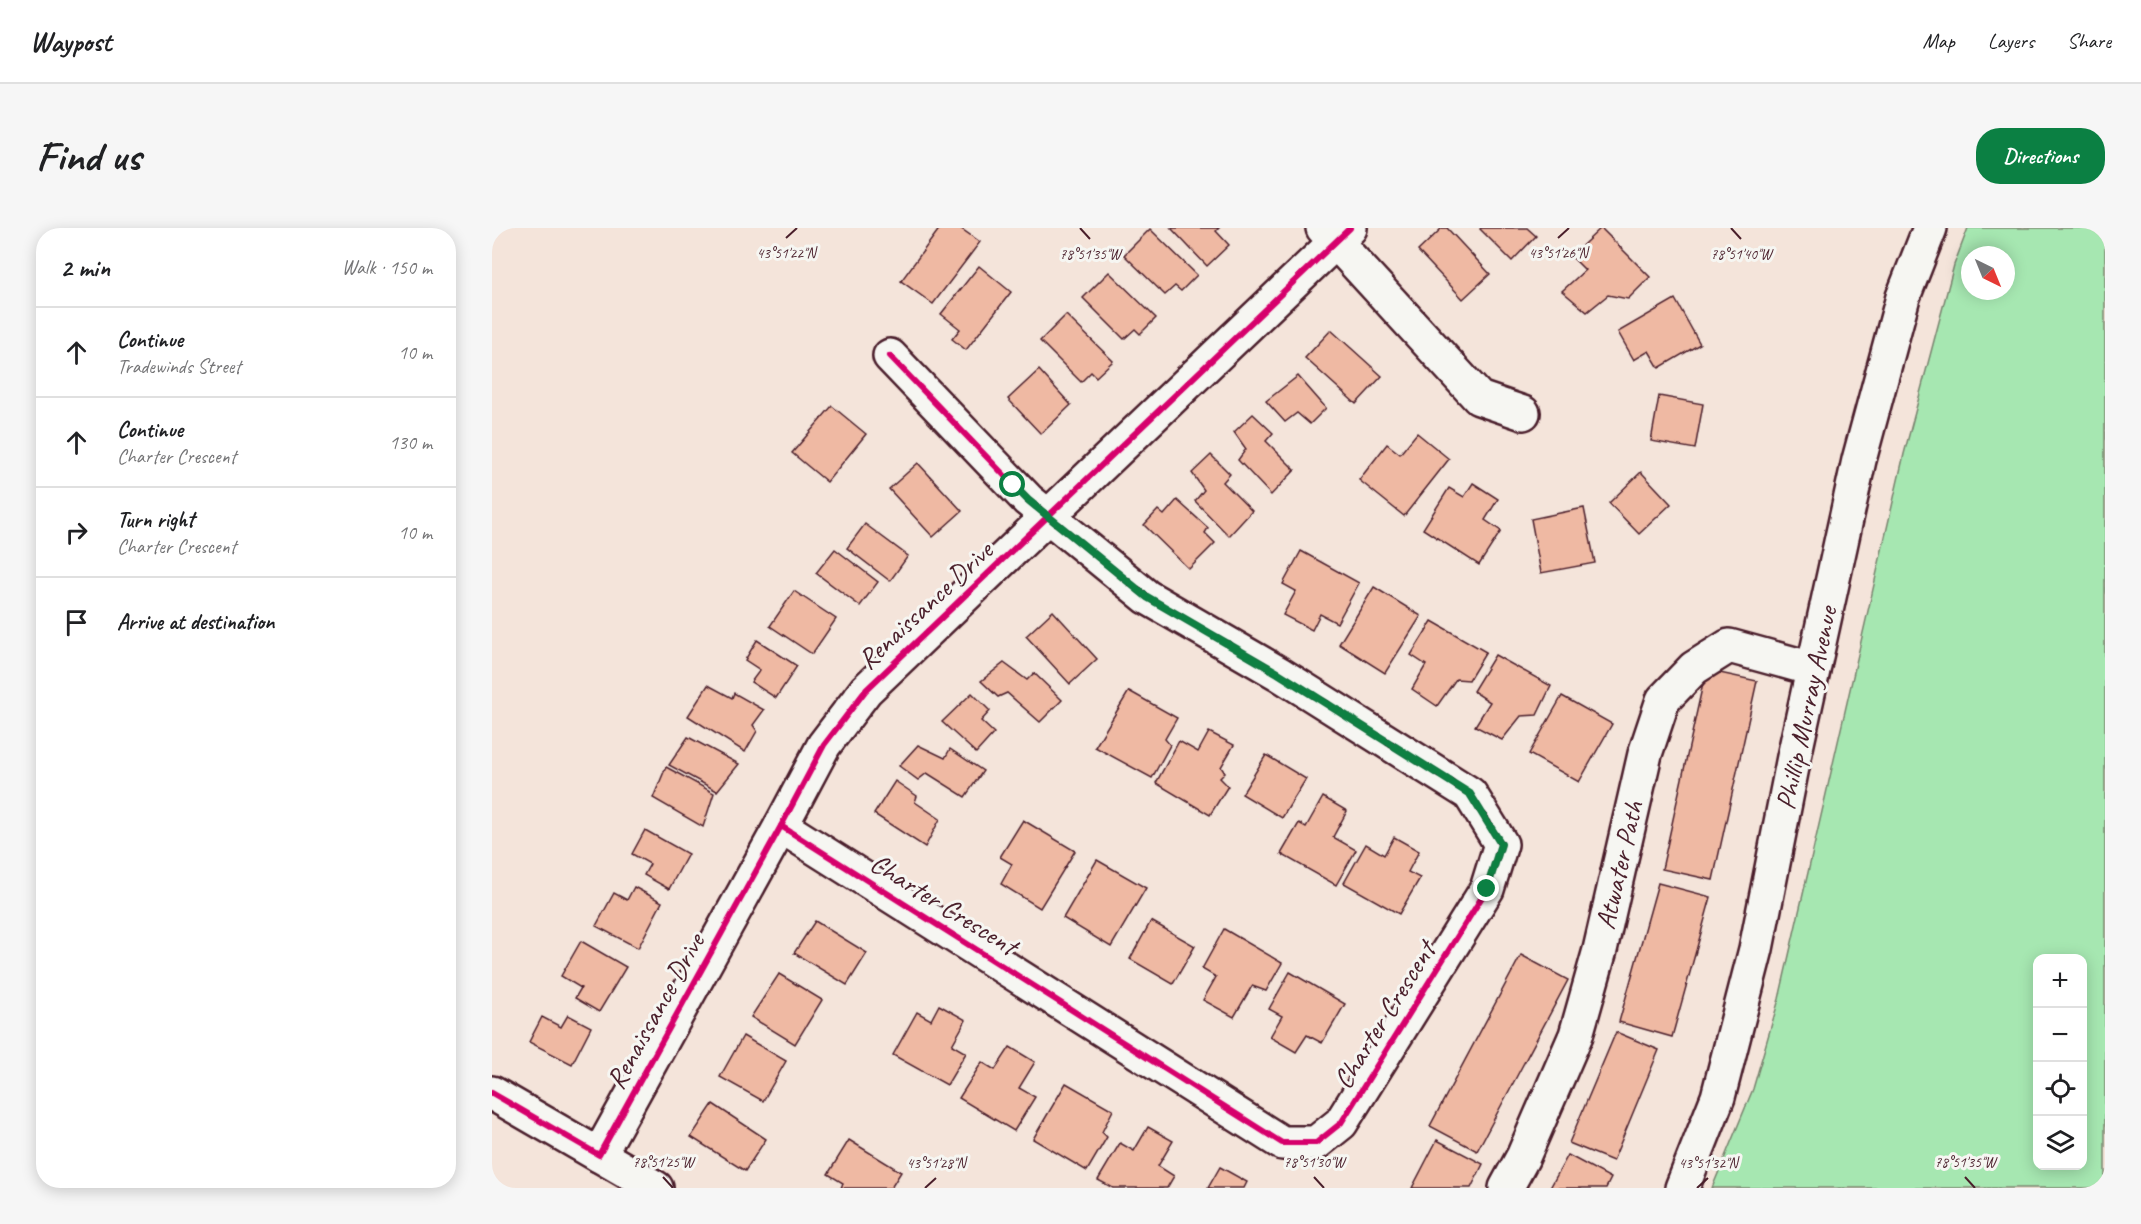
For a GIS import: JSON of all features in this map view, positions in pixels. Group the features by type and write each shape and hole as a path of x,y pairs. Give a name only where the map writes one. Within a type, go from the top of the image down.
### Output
{"street":[{"name":"Phillip Murray Avenue","path":"1682,1188 1718,1097 1753,960 1862,449 1903,297 1930,228"},
{"path":"1336,232 1479,398 1523,413"},
{"name":"Renaissance Drive","path":"599,1155 824,745 866,690 1049,516 1336,232"},
{"name":"Charter Crescent","path":"781,826 1282,1143 1316,1143 1341,1123 1487,889 1501,844 1470,794 1278,673 1147,597 1013,485 890,356"},
{"name":"Atwater Path","path":"1506,1188 1523,1157 1576,1035 1600,950 1645,754 1663,700 1694,668 1729,646 1814,669"},
{"path":"492,1093 656,1188"}],"green space":[{"path":"1968,228 2105,228 2105,1188 1712,1188 1753,1089 1779,999 1904,454 1954,265 1961,246 1961,300 2015,300 2015,246 1961,246"}],"building":[{"path":"940,228 960,228 980,242 933,304 901,281"},
{"path":"1171,228 1219,228 1216,231 1229,245 1207,266"},
{"path":"1442,228 1447,228 1490,274 1463,299 1418,251"},
{"path":"1481,228 1527,228 1536,236 1512,261"},
{"path":"1601,228 1650,277 1628,299 1608,295 1587,312 1562,291 1585,270 1571,256"},
{"path":"1150,229 1197,275 1181,291 1175,286 1165,295 1124,255"},
{"path":"979,266 1011,292 966,350 952,339 960,329 941,314"},
{"path":"1109,272 1156,318 1140,334 1135,329 1124,339 1083,298"},
{"path":"1675,299 1700,344 1659,368 1649,351 1634,360 1618,332"},
{"path":"1066,315 1113,361 1096,377 1091,372 1081,382 1040,341"},
{"path":"1331,330 1382,376 1356,404 1305,358"},
{"path":"1039,370 1071,405 1041,434 1008,399"},
{"path":"1298,376 1326,408 1310,424 1297,413 1285,422 1266,401"},
{"path":"1659,396 1703,404 1695,449 1651,441"},
{"path":"832,406 866,434 827,482 792,453"},
{"path":"1253,414 1273,433 1266,441 1295,470 1271,495 1238,460 1246,449 1234,432"},
{"path":"1417,433 1449,459 1404,516 1359,480 1387,444 1400,454"},
{"path":"1211,455 1230,474 1223,482 1252,511 1229,536 1195,501 1204,490 1192,473"},
{"path":"918,463 962,511 933,537 889,489"},
{"path":"1641,472 1671,504 1639,534 1609,503"},
{"path":"1473,483 1498,499 1485,520 1501,531 1479,565 1423,529 1449,488 1464,497"},
{"path":"1177,500 1208,528 1205,533 1215,543 1189,569 1144,525 1158,510 1164,515"},
{"path":"1584,508 1595,563 1541,573 1531,519"},
{"path":"865,524 908,556 890,581 847,548"},
{"path":"835,549 878,582 860,606 816,573"},
{"path":"1301,551 1359,583 1337,623 1320,614 1312,630 1283,615 1296,591 1283,584"},
{"path":"1374,587 1421,616 1385,673 1339,644"},
{"path":"794,591 836,619 812,654 770,626"},
{"path":"1053,611 1097,659 1070,684 1026,636"},
{"path":"1432,621 1486,652 1469,680 1456,679 1437,706 1412,689 1426,665 1411,655"},
{"path":"757,640 797,666 776,698 751,682 760,670 745,660"},
{"path":"1495,655 1551,686 1537,715 1521,716 1502,740 1475,726 1490,702 1473,691"},
{"path":"1004,663 1027,680 1034,673 1062,700 1040,722 1007,693 998,697 981,681"},
{"path":"1706,670 1757,681 1713,880 1662,869"},
{"path":"708,685 732,698 734,693 764,710 753,725 757,731 745,752 688,716"},
{"path":"1129,691 1177,718 1165,739 1170,745 1152,778 1095,747"},
{"path":"972,693 990,711 981,721 994,733 976,753 942,722"},
{"path":"1562,696 1612,724 1579,782 1529,754"},
{"path":"1209,732 1234,745 1221,767 1225,773 1220,778 1228,786 1210,815 1156,783 1179,741 1198,752"},
{"path":"688,737 739,764 717,791 669,765"},
{"path":"918,745 945,758 950,749 983,771 965,797 927,773 918,780 899,766"},
{"path":"1266,755 1306,779 1282,818 1242,794"},
{"path":"666,767 714,793 703,827 653,798"},
{"path":"895,781 917,796 915,802 940,819 925,847 874,814"},
{"path":"1323,797 1347,811 1333,837 1356,850 1336,885 1281,854 1299,823 1306,827"},
{"path":"1023,820 1075,851 1040,908 1001,884 1012,864 1000,857"},
{"path":"645,830 688,854 669,889 644,875 650,864 632,854"},
{"path":"1394,837 1419,851 1408,872 1420,878 1399,914 1344,883 1366,844 1384,855"},
{"path":"1097,860 1146,888 1111,947 1063,918"},
{"path":"1658,883 1711,897 1672,1037 1619,1022"},
{"path":"634,887 662,902 638,948 596,926 614,893 627,900"},
{"path":"815,921 867,953 847,985 794,953"},
{"path":"1151,921 1195,946 1173,984 1130,959"},
{"path":"1224,929 1282,963 1266,991 1252,986 1234,1017 1203,1000 1216,977 1202,969"},
{"path":"581,941 626,967 599,1012 575,998 581,988 561,976"},
{"path":"1521,955 1568,980 1477,1151 1430,1126"},
{"path":"1290,972 1345,1004 1322,1043 1307,1035 1296,1052 1270,1037 1282,1016 1269,1009"},
{"path":"779,974 822,1000 795,1044 751,1017"},
{"path":"939,1005 966,1020 952,1045 966,1053 947,1085 893,1055 917,1012 931,1020"},
{"path":"568,1015 591,1027 572,1064 529,1042 542,1017 561,1027"},
{"path":"1616,1032 1659,1050 1613,1161 1569,1143"},
{"path":"743,1036 786,1061 763,1101 720,1077"},
{"path":"1010,1047 1035,1062 1019,1088 1035,1097 1014,1131 959,1098 982,1062 995,1070"},
{"path":"1066,1083 1113,1110 1102,1132 1107,1137 1087,1171 1033,1139"},
{"path":"713,1104 766,1139 745,1171 691,1137"},
{"path":"1148,1127 1173,1141 1158,1166 1174,1176 1167,1188 1113,1188 1098,1180 1120,1143 1134,1151"},
{"path":"849,1140 901,1172 891,1188 841,1188 843,1183 828,1174"},
{"path":"1437,1140 1483,1164 1471,1188 1412,1188"},
{"path":"1568,1155 1611,1178 1606,1188 1550,1188"},
{"path":"1220,1167 1247,1182 1244,1188 1208,1188"}],"cycle path":[{"path":"492,1093 599,1155 824,745 866,690 1350,228"},
{"path":"781,826 1282,1143 1316,1143 1341,1123 1487,889 1501,844 1470,794 1278,673 1147,597 1028,500 890,356"}],"route":[{"path":"1013,485 1028,500 1147,597 1278,673 1470,794 1501,844 1487,889"}]}
